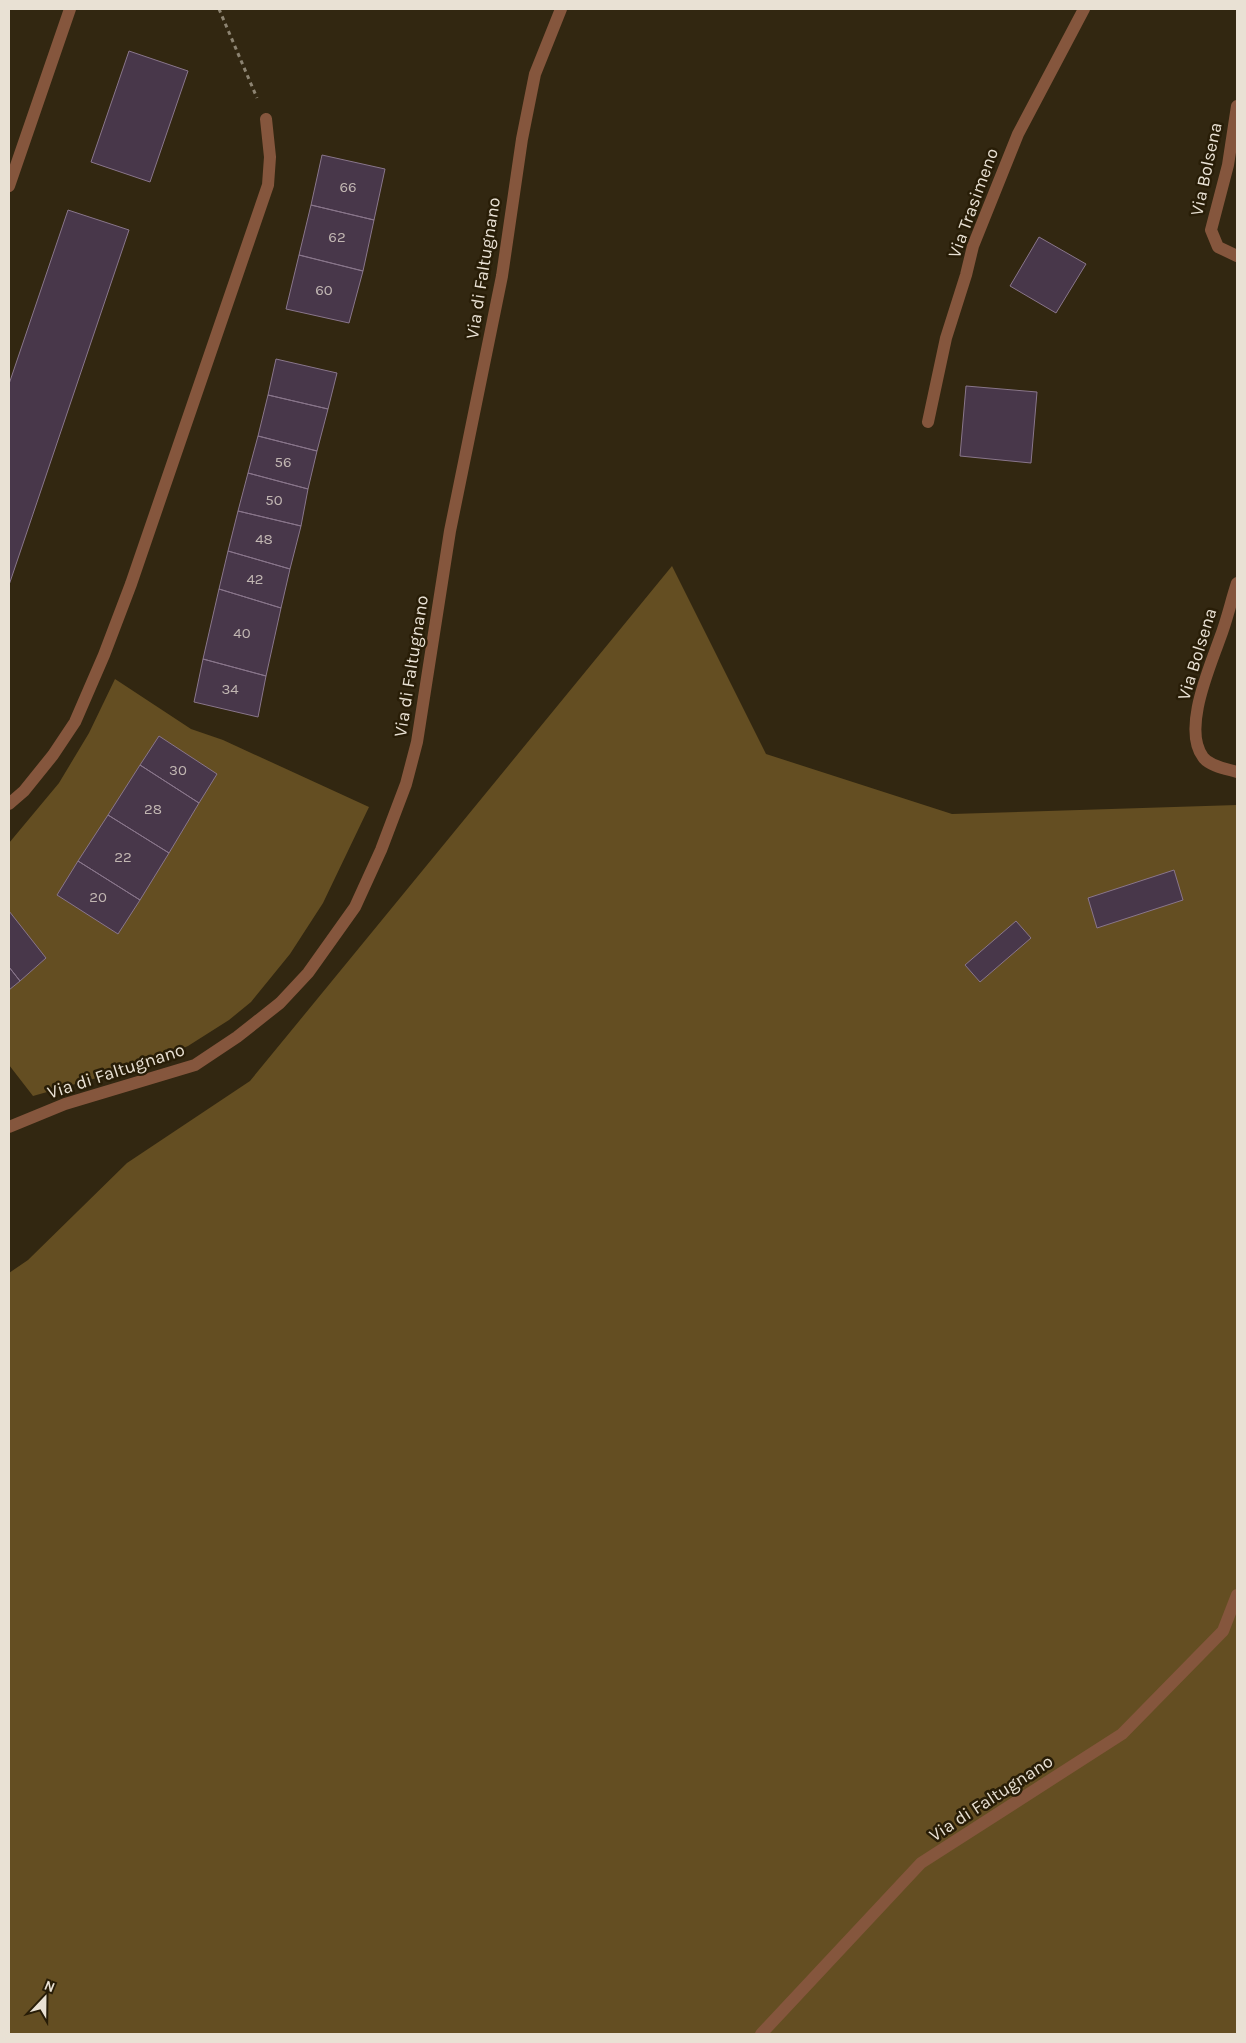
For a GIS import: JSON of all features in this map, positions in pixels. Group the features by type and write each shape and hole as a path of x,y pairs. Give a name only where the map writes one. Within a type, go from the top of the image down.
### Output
{"street":[{"path":"9,186 70,9"},
{"name":"Via di Faltugnano","path":"9,1127 66,1104 195,1065 237,1037 280,1003 314,966 355,908 381,850 406,784 417,742 450,531 502,276 522,139 535,74 561,9"},
{"name":"Via Trasimeno","path":"928,422 946,338 973,246 1018,134 1084,9"},
{"name":"Via Bolsena","path":"1237,106 1228,166 1211,230 1218,247 1237,256"},
{"path":"9,804 24,791 75,722 131,584 268,185 270,156 266,120"},
{"name":"Via Bolsena","path":"1237,583 1204,680 1196,720 1196,744 1203,758 1218,766 1237,772"},
{"name":"Via di Faltugnano","path":"761,2034 921,1864 1122,1734 1223,1630 1237,1594"}],"path":[{"path":"220,9 266,120"}],"shaded area":[{"path":"672,566 766,754 952,814 1237,805 1237,2034 9,2034 9,1273 28,1260 127,1163 250,1081"},
{"path":"115,679 191,729 223,740 369,807 323,903 290,954 251,1002 229,1020 188,1046 146,1064 33,1096 9,1065 9,843 59,783 89,733"}],"building":[{"path":"129,51 188,71 150,182 91,162"},
{"path":"322,155 385,169 374,220 311,205"},
{"path":"311,205 374,220 363,271 299,255"},
{"path":"68,210 129,230 9,585 9,384"},
{"path":"1039,237 1086,264 1056,313 1010,286"},
{"path":"299,255 363,271 349,323 286,309"},
{"path":"276,359 337,373 328,409 268,395"},
{"path":"966,386 1037,392 1031,463 960,456"},
{"path":"268,395 328,409 317,451 258,436"},
{"path":"258,436 317,451 308,489 248,473"},
{"path":"248,473 308,489 301,526 238,511"},
{"path":"238,511 301,526 290,569 228,551"},
{"path":"228,551 290,569 281,608 219,589"},
{"path":"219,589 281,608 266,676 203,659"},
{"path":"203,659 266,676 258,717 194,702"},
{"path":"159,736 217,774 199,803 140,765"},
{"path":"140,765 199,803 169,853 108,815"},
{"path":"108,815 169,853 140,900 78,861"},
{"path":"78,861 140,900 118,934 57,895"},
{"path":"1174,870 1183,900 1097,928 1088,898"},
{"path":"9,911 46,958 20,981 9,967"},
{"path":"1016,921 1031,938 980,982 965,965"},
{"path":"9,967 20,981 9,990"}]}
